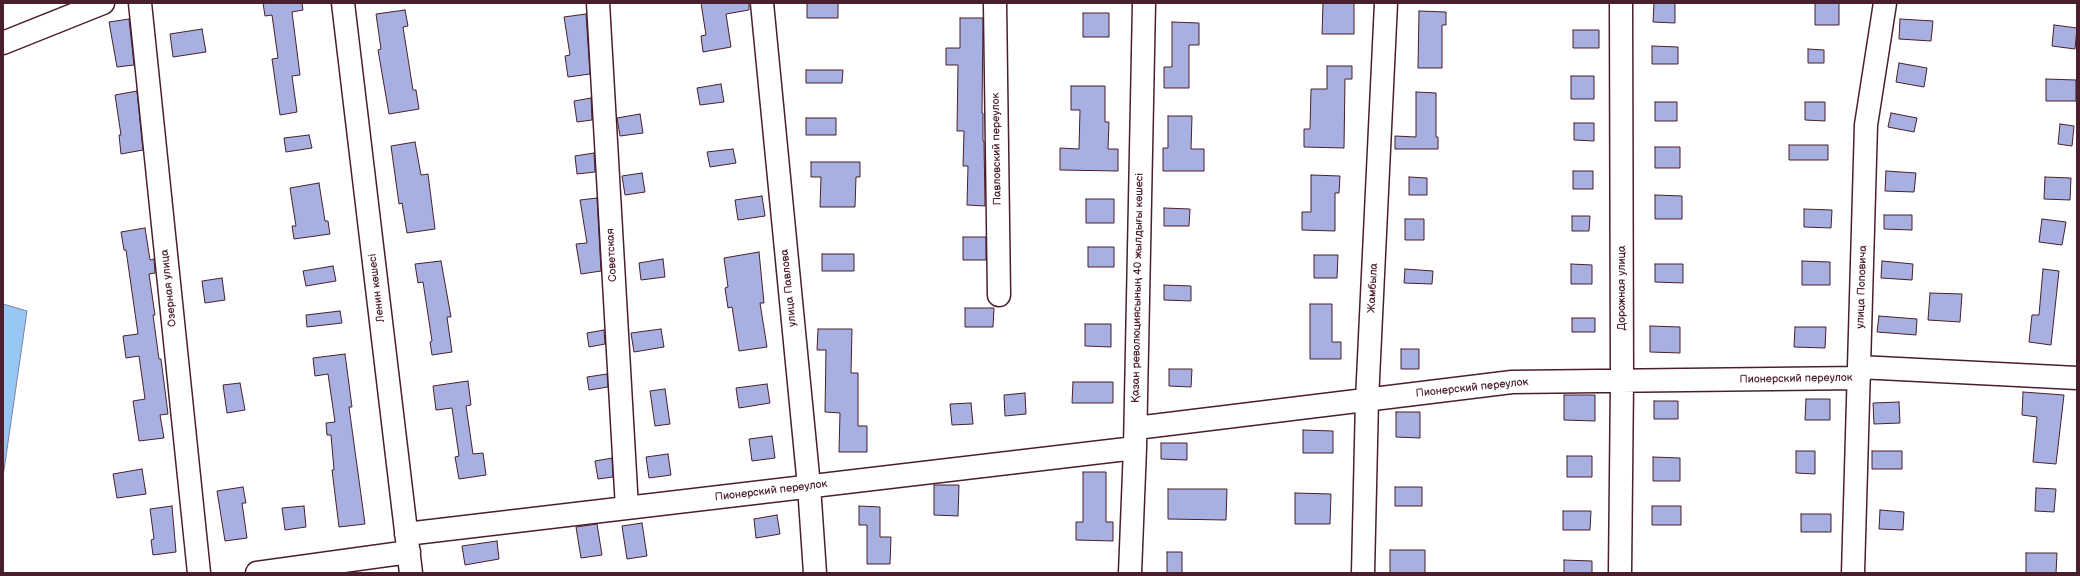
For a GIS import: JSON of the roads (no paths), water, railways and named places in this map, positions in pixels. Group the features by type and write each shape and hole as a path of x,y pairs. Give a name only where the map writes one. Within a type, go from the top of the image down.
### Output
{"street":[{"path":"3,43 103,3"},
{"name":"Озерная улица","path":"140,3 199,573"},
{"name":"Ленин көшесі","path":"343,3 411,573"},
{"name":"Советская","path":"598,3 627,508"},
{"name":"улица Павлова","path":"762,3 809,486 815,573"},
{"name":"Павловский переулок","path":"995,3 999,295"},
{"name":"Қазан революциясының 40 жылдығы көшесі","path":"1130,573 1136,438 1144,3"},
{"name":"Жамбыла","path":"1362,573 1367,400 1386,3"},
{"name":"Дорожная улица","path":"1620,573 1622,381 1621,3"},
{"name":"улица Поповича","path":"1853,573 1866,125 1885,3"},
{"name":"Пионерский переулок","path":"257,573 408,543 627,508 809,486 1136,438 1367,400 1512,382 1622,381 1859,373 2077,378"}],"water":[{"path":"3,304 27,311 3,477"}]}
